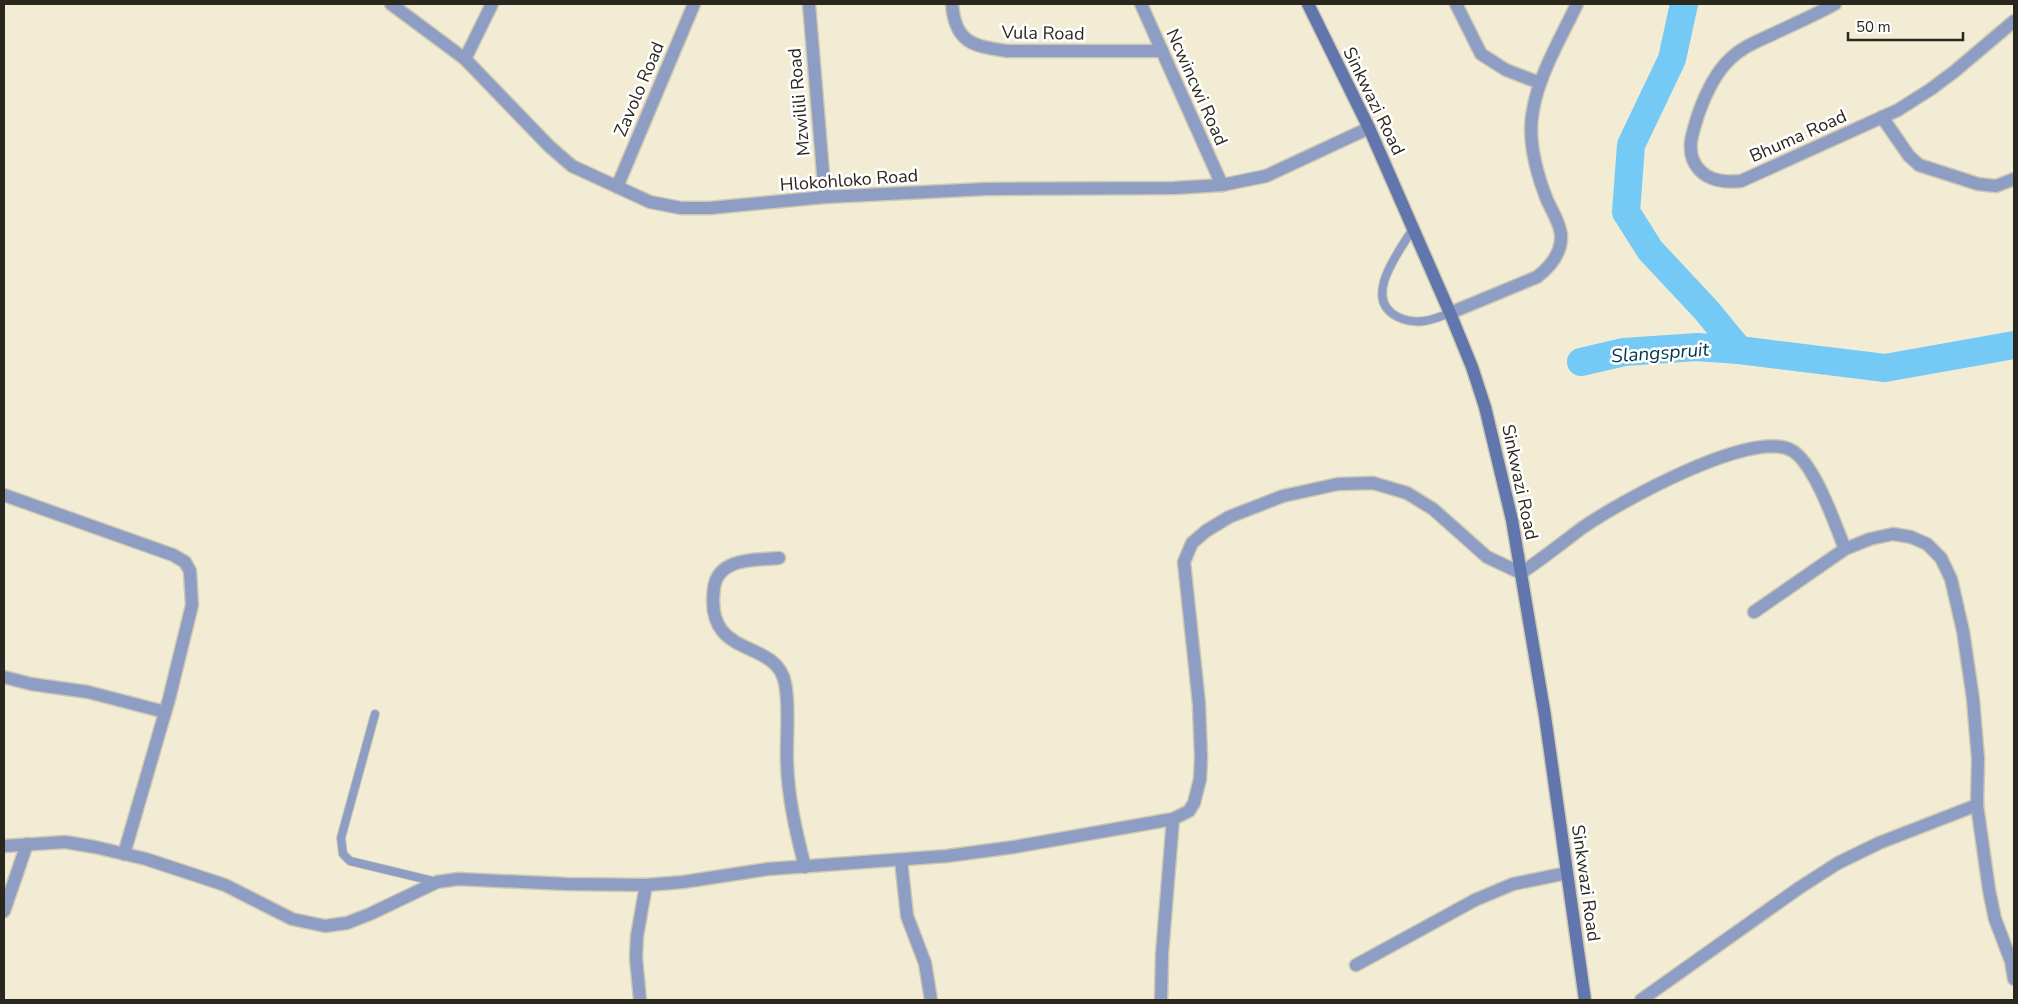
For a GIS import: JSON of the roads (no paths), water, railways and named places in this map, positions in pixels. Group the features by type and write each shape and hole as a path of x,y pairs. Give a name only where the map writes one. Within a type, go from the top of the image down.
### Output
{"street":[{"name":"Hlokohloko Road","path":"391,4 465,59 562,159 588,175 650,202 681,208 710,208 825,197 986,188 1174,188 1222,185 1266,176 1369,128"},
{"path":"465,59 492,4"},
{"name":"Zavolo Road","path":"617,187 694,4"},
{"name":"Mzwilili Road","path":"809,4 825,197"},
{"name":"Vula Road","path":"952,4 957,29 965,38 980,47 1007,52 1162,51"},
{"name":"Ncwincwi Road","path":"1141,4 1222,185"},
{"name":"Sinkwazi Road","path":"1308,4 1369,128 1412,230 1450,312 1472,367 1485,407 1510,511 1545,716 1585,1000"},
{"path":"1456,4 1481,54 1506,70 1540,83"},
{"path":"1450,312 1537,277 1549,268 1555,260 1561,236 1537,172 1531,125 1540,83 1577,4"},
{"name":"Bhuma Road","path":"1835,4 1745,47 1730,59 1717,74 1704,96 1690,144 1691,155 1701,172 1710,178 1726,182 1741,181 1898,110 1931,89 2014,21"},
{"path":"1882,117 1909,156 1919,165 1978,184 1996,186 2014,179"},
{"path":"4,846 64,842 124,854 179,868 225,885 292,919 325,926 347,923 437,882 458,879 567,884 682,882 768,869 901,860 1014,847 1173,819 1189,811 1194,803 1200,779 1202,758 1199,704 1184,562 1192,543 1206,531 1229,517 1283,496 1338,484 1373,483 1407,494 1433,509 1486,557 1521,574 1583,528 1623,503 1674,476 1728,454 1763,446 1781,446 1801,457 1820,490 1845,548"},
{"path":"4,496 147,544 173,555 185,562 191,577 192,605 165,712 124,854"},
{"path":"1754,612 1845,548 1870,539 1893,534 1912,537 1927,544 1941,558 1951,579 1963,631 1978,759 1977,805 1983,852 1995,919 2011,961 2014,978"},
{"path":"780,558 744,561 727,566 718,576 714,586 713,606 717,623 722,632 734,642 768,658 779,668 785,680 788,701 787,764 791,809 805,867"},
{"path":"4,677 31,684 88,692 165,712"},
{"path":"1641,1000 1799,888 1838,863 1879,843 1977,805"},
{"path":"1161,1000 1162,954 1173,819"},
{"path":"4,911 26,844"},
{"path":"901,860 907,916 925,963 931,1000"},
{"path":"1356,965 1475,900 1513,884 1567,873"},
{"path":"640,1000 636,958 637,936 646,884"}],"lane":[{"path":"1412,230 1391,265 1383,284 1382,298 1385,307 1407,321 1423,322 1450,312"},
{"path":"375,714 341,838 343,854 350,861 437,882"}],"waterway":[{"path":"1684,4 1672,59 1631,145 1626,212 1650,250 1707,311 1739,350 1885,368 2014,345"},
{"name":"Slangspruit","path":"1581,362 1624,352 1697,347 1739,350"}]}
